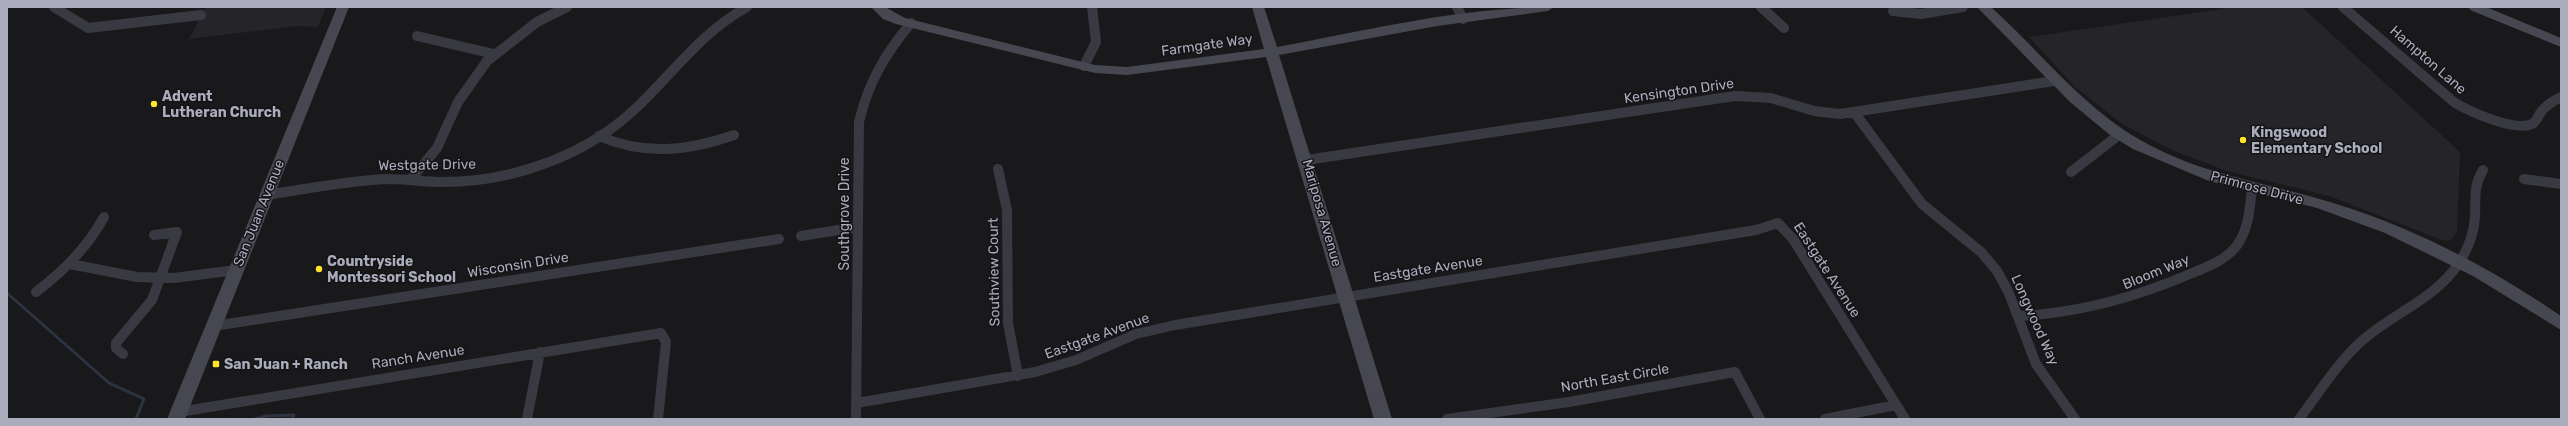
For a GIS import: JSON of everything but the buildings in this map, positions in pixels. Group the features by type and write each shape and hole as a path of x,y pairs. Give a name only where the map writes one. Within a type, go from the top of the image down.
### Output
{"street":[{"path":"54,7 88,28 201,15"},
{"name":"San Juan Avenue","path":"177,415 343,7"},
{"path":"411,180 437,148 458,102 474,77 494,54 537,22 567,7"},
{"name":"Westgate Drive","path":"266,195 377,180 450,182 500,176 556,158 599,136 636,109 717,25 747,7"},
{"name":"Farmgate Way","path":"877,7 888,16 911,23 1084,66 1127,71 1272,52 1460,13 1548,7"},
{"path":"1084,66 1096,42 1092,7"},
{"name":"Mariposa Avenue","path":"1258,7 1306,160 1383,419"},
{"path":"1761,7 1784,28"},
{"path":"1893,12 1927,13 1963,7"},
{"name":"Primrose Drive","path":"1983,7 2020,40 2054,81 2085,109 2137,144 2201,173 2352,214 2460,262 2522,298 2561,324"},
{"name":"Hampton Lane","path":"2343,7 2455,103 2471,112 2509,124 2525,126 2534,122 2544,108 2561,97"},
{"path":"2474,7 2561,43"},
{"name":"Southgrove Drive","path":"856,419 859,131 863,103 869,84 882,58 911,23"},
{"path":"417,36 494,54"},
{"name":"Kensington Drive","path":"1306,160 1735,96 1771,98 1827,113 1854,112 2054,81"},
{"name":"Longwood Way","path":"1854,112 1933,217 1976,248 1996,270 2019,316 2033,357 2075,419"},
{"path":"2071,172 2120,134"},
{"path":"599,136 624,146 654,151 688,148 734,135"},
{"name":"Southview Court","path":"998,169 1006,205 1008,234 1006,287 1008,324 1018,376"},
{"path":"2299,419 2363,340 2380,327 2424,300 2450,276 2460,262 2472,236 2474,224 2473,190 2483,170"},
{"path":"2524,179 2561,184"},
{"name":"Bloom Way","path":"2019,316 2047,316 2110,305 2158,288 2215,262 2232,251 2249,222 2252,188"},
{"path":"36,292 70,264 96,232 104,217"},
{"name":"Eastgate Avenue","path":"856,403 1018,376 1063,364 1112,343 1148,330 1346,296 1756,230 1778,222 1793,239 1904,419"},
{"path":"801,236 857,227"},
{"path":"123,354 116,348 116,343 147,308 162,278 162,268 177,232 154,236"},
{"name":"Wisconsin Drive","path":"214,326 779,239"},
{"path":"70,264 126,276 162,278 236,270"},
{"name":"Ranch Avenue","path":"177,415 540,352 662,333 666,342 658,419"},
{"path":"527,419 540,352"},
{"name":"North East Circle","path":"1448,419 1569,402 1735,372 1760,419"},
{"path":"1824,419 1896,405"}],"shaded area":[{"path":"206,7 326,7 318,27 297,26 189,39"},
{"path":"2236,7 2302,7 2460,152 2457,231 2452,239 2447,241 2439,239 2329,196 2227,171 2174,151 2122,124 2075,87 2029,37"}],"waterway":[{"path":"7,293 109,383 144,399 136,419"},
{"path":"255,419 266,416 294,415 292,419"}],"place":[{"name":"Advent Lutheran Church","path":"154,104"},
{"name":"Kingswood Elementary School","path":"2243,140"},
{"name":"Countryside Montessori School","path":"319,269"},
{"name":"San Juan + Ranch","path":"216,364"}]}
